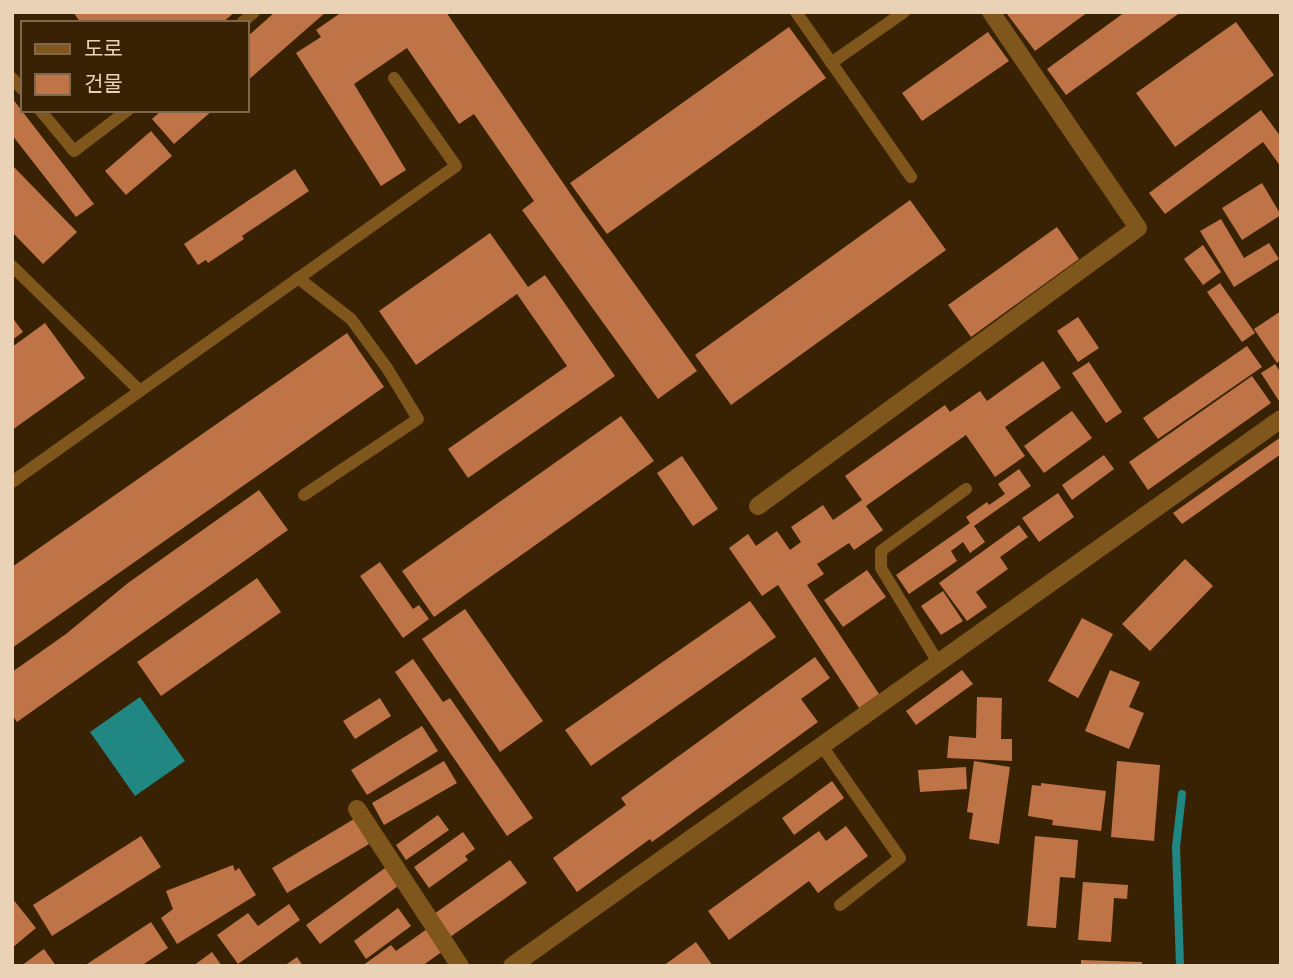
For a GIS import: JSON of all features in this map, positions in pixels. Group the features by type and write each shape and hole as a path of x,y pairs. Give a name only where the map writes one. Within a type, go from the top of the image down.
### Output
{"street":[{"path":"758,506 1138,228 991,12"},
{"path":"512,966 1281,419"},
{"path":"357,810 460,966"}],"lane":[{"path":"796,12 911,177"},
{"path":"831,63 904,12"},
{"path":"12,482 456,166 394,78"},
{"path":"42,112 74,152 125,112"},
{"path":"12,266 140,391"},
{"path":"298,278 351,319 387,368 418,419 304,495"},
{"path":"939,664 881,568 881,551 966,489"},
{"path":"822,746 900,858 840,905"}],"water":[{"path":"140,697 185,761 135,796 90,732"}],"building":[{"path":"73,12 235,12 224,21 80,21"},
{"path":"275,12 326,12 248,80 248,36"},
{"path":"342,12 446,12 583,212 697,371 658,399 522,210 534,201 474,114 459,124 407,48 354,84 406,170 381,186 296,53 321,37 316,30"},
{"path":"1088,12 1035,51 1007,14"},
{"path":"1125,12 1181,12 1066,95 1047,69"},
{"path":"1236,22 1274,75 1175,147 1136,93"},
{"path":"789,27 826,78 607,234 570,183"},
{"path":"988,32 1009,61 922,121 902,93"},
{"path":"12,98 94,204 76,217 12,135"},
{"path":"1261,110 1281,137 1281,167 1263,142 1165,214 1149,193"},
{"path":"160,112 211,112 174,144 152,119"},
{"path":"151,131 172,156 126,195 105,171"},
{"path":"12,165 77,232 43,264 12,232"},
{"path":"295,169 309,191 242,236 244,239 208,263 206,260 198,265 184,244"},
{"path":"1262,183 1281,215 1242,240 1222,208"},
{"path":"910,200 946,250 731,405 695,355"},
{"path":"1221,219 1244,258 1269,243 1279,259 1234,287 1200,231"},
{"path":"1057,227 1079,259 971,337 948,305"},
{"path":"490,233 528,287 545,275 615,376 468,478 448,449 567,366 517,294 416,365 379,311"},
{"path":"1203,245 1221,272 1203,285 1184,259"},
{"path":"1220,283 1255,333 1242,342 1207,292"},
{"path":"1281,311 1281,360 1277,363 1254,329"},
{"path":"12,317 23,332 12,340"},
{"path":"1078,317 1099,348 1078,362 1057,331"},
{"path":"45,323 85,378 12,430 12,347"},
{"path":"347,333 384,387 12,648 12,567"},
{"path":"1247,346 1262,367 1158,439 1143,418"},
{"path":"1043,361 1061,388 1005,427 1025,456 995,477 966,435 866,506 883,530 854,550 849,543 817,564 824,574 807,585 879,694 859,708 778,585 762,596 729,548 748,534 756,546 777,531 790,550 801,542 791,527 823,505 833,520 862,500 845,476 945,405 950,412 980,391 987,401"},
{"path":"1089,362 1122,412 1106,423 1072,373"},
{"path":"1275,364 1281,373 1279,401 1261,373"},
{"path":"1252,376 1271,403 1148,490 1129,462"},
{"path":"1072,411 1092,438 1044,473 1024,446"},
{"path":"621,416 654,461 434,617 402,571"},
{"path":"1281,437 1281,454 1182,524 1173,513"},
{"path":"1104,455 1114,469 1072,500 1062,485"},
{"path":"682,456 718,509 693,526 657,473"},
{"path":"1019,469 1031,486 974,526 985,542 970,553 963,542 951,551 957,561 909,594 896,575 970,523 966,517 987,502 989,505 1005,494 998,484"},
{"path":"259,490 288,530 17,722 12,715 12,672 66,634 128,583"},
{"path":"1058,493 1074,517 1039,542 1022,518"},
{"path":"1019,525 1028,537 1000,557 1008,569 976,592 987,607 967,621 939,583"},
{"path":"1185,559 1213,586 1150,651 1122,624"},
{"path":"380,562 413,609 419,605 429,619 403,638 360,576"},
{"path":"867,570 886,597 843,627 824,600"},
{"path":"257,578 281,612 161,696 137,662"},
{"path":"943,591 963,621 941,635 921,606"},
{"path":"750,601 776,637 591,766 565,730"},
{"path":"465,609 543,721 500,752 422,639"},
{"path":"1082,618 1113,634 1078,698 1048,681"},
{"path":"815,657 830,678 801,699 818,722 652,842 650,839 577,892 553,858 626,805 621,798"},
{"path":"413,659 443,702 450,698 533,818 507,836 395,672"},
{"path":"962,670 973,684 916,725 906,711"},
{"path":"1110,670 1140,682 1129,707 1144,713 1129,749 1085,731"},
{"path":"977,697 1002,698 1001,739 1012,739 1012,761 947,758 949,736 976,738"},
{"path":"380,698 391,716 355,739 343,721"},
{"path":"422,726 438,751 367,795 351,770"},
{"path":"444,761 457,783 384,825 372,803"},
{"path":"974,761 1010,767 999,844 969,839 973,813 967,812"},
{"path":"1117,761 1160,765 1154,841 1111,837"},
{"path":"966,767 967,789 920,792 918,770"},
{"path":"832,781 844,798 794,835 782,818"},
{"path":"1041,783 1106,791 1101,831 1052,825 1053,820 1028,816 1032,785 1041,786"},
{"path":"438,815 449,830 406,860 396,845"},
{"path":"354,819 369,844 287,893 272,868"},
{"path":"846,826 868,856 818,893 809,881 729,940 708,911 819,831 826,841"},
{"path":"463,832 475,849 465,856 468,860 429,888 414,867"},
{"path":"141,836 161,867 52,936 33,905"},
{"path":"1035,836 1078,840 1075,878 1060,877 1056,928 1027,926"},
{"path":"510,860 527,883 450,937 434,914"},
{"path":"233,865 235,871 239,868 256,895 177,944 161,918 173,909 166,891"},
{"path":"385,868 398,886 320,944 306,925"},
{"path":"1083,882 1128,885 1127,899 1114,898 1111,942 1078,940"},
{"path":"12,898 36,928 12,948"},
{"path":"289,904 300,920 238,964 217,935 248,913 258,926"},
{"path":"398,908 411,926 366,959 354,941"},
{"path":"151,922 168,948 141,966 84,966"},
{"path":"427,929 443,951 422,966 362,966 391,945 396,951"},
{"path":"696,942 713,966 663,966"},
{"path":"44,949 56,966 21,966"},
{"path":"212,952 222,966 193,966"},
{"path":"297,957 303,966 284,966"},
{"path":"1081,960 1142,962 1142,966 1081,966"}],"waterway":[{"path":"1180,966 1176,847 1182,794"}]}
